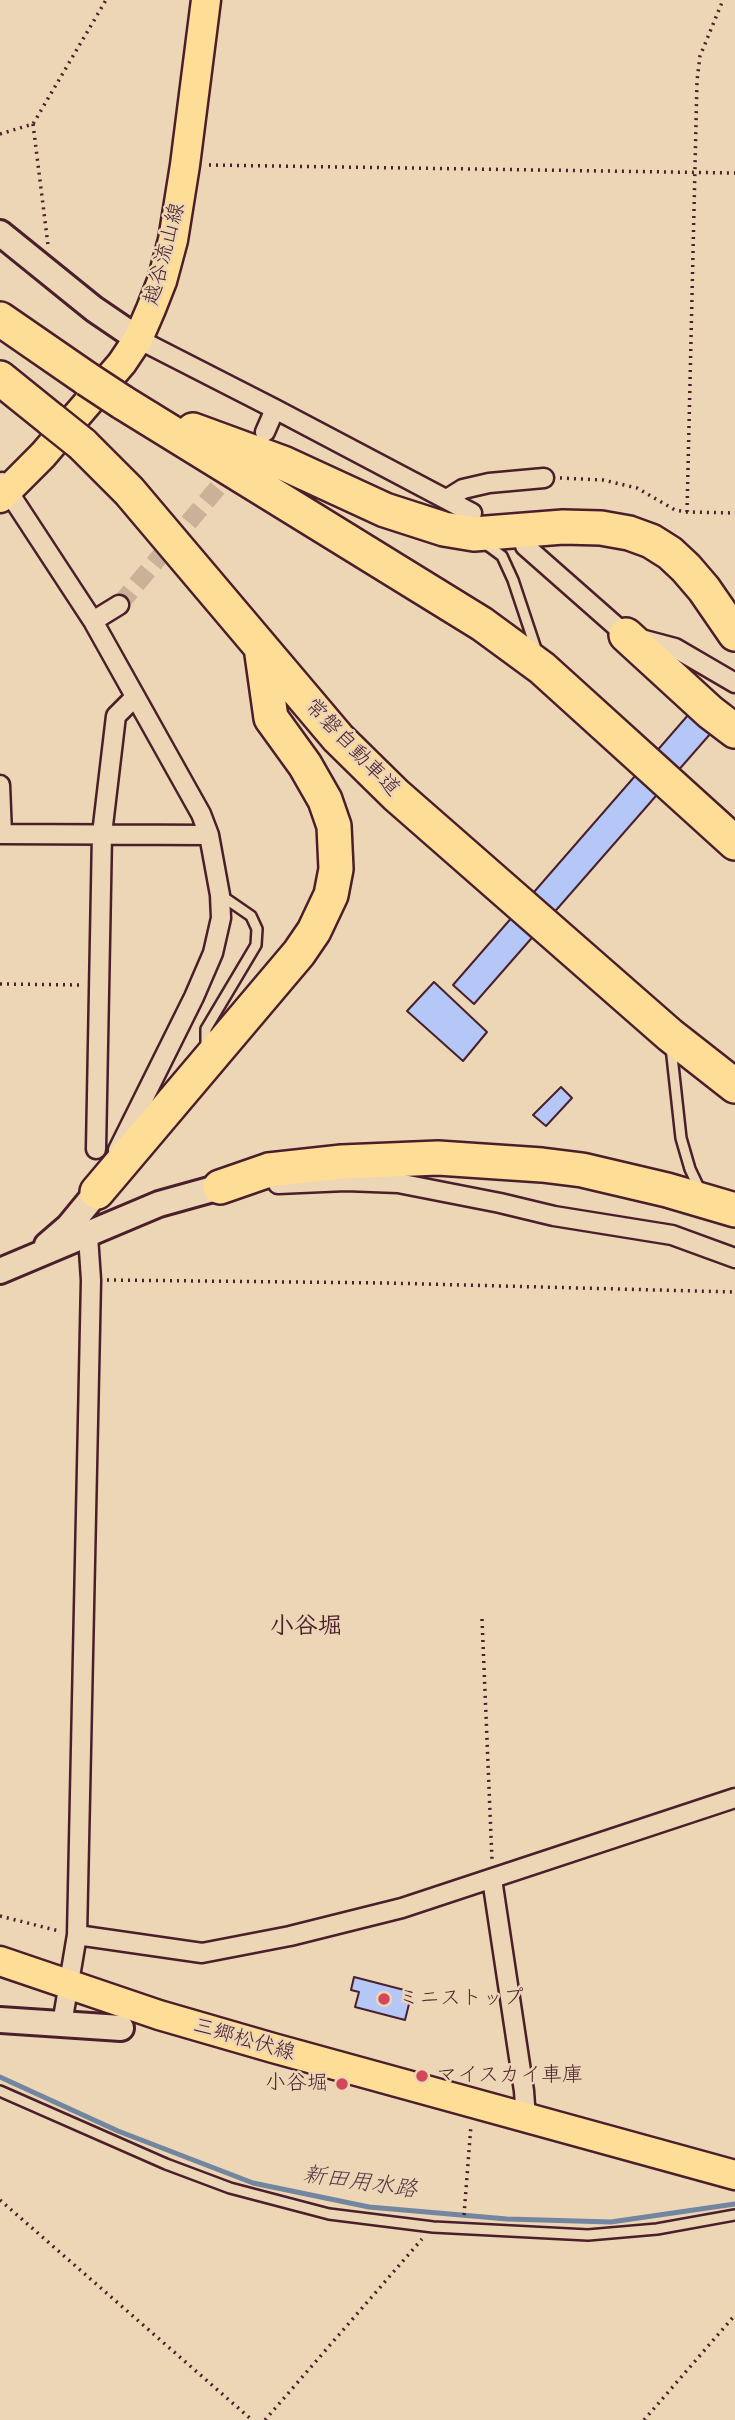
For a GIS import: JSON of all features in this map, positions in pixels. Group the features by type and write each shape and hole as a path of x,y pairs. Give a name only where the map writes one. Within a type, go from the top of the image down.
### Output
{"highway":[{"path":"0,319 87,379 482,624 542,668 735,843"},
{"name":"常磐自動車道","path":"0,378 82,444 129,491 338,738 396,795 670,1035 735,1086"},
{"path":"127,404 283,463 385,510 444,530 473,523 588,527 629,533 651,541 670,553 686,568 735,634"},
{"path":"626,635 732,727"},
{"path":"97,1192 207,1063 314,931 331,895 336,869 334,826 325,800 306,765 271,718 261,647"},
{"path":"220,1187 269,1170 342,1162 438,1158 582,1170 724,1207"}],"main road":[{"name":"越谷流山線","path":"3,489 43,456 122,363 138,339 162,281 173,240 186,164 206,0"},
{"name":"三郷松伏線","path":"0,1961 159,2015 474,2105 735,2175"}],"street":[{"path":"0,233 94,309 138,339 447,499 473,523"},
{"path":"265,432 275,409"},
{"path":"447,499 463,489 489,483 544,478"},
{"path":"3,489 93,621 201,814 209,835 220,895 221,918 213,953 194,998 97,1192 69,1226 11,1268"},
{"path":"525,546 626,635 675,648 735,683"},
{"path":"93,621 119,605"},
{"path":"96,1149 102,834 116,716 135,697"},
{"path":"0,785 1,834 209,835"},
{"path":"11,1268 159,1204 220,1187 346,1181 397,1184 554,1216 672,1235 735,1258"},
{"path":"62,2024 77,1935 91,1280 89,1236"},
{"path":"77,1935 202,1953 350,1922 492,1879 735,1798"},
{"path":"492,1879 526,2119"},
{"path":"0,2020 121,2028"}],"lane":[{"path":"473,523 502,556 513,580 542,668"},
{"path":"207,1063 206,1029 256,945 257,929 251,916 220,895"},
{"path":"670,1035 681,1138 690,1169 702,1192 724,1207"},
{"path":"0,2091 166,2164 230,2188 329,2214 433,2227 588,2235 657,2229 735,2215"}],"path":[{"path":"41,266 49,254 33,124 106,0"},
{"path":"687,512 697,81 700,57 723,0"},
{"path":"0,134 33,124"},
{"path":"186,164 735,173"},
{"path":"544,478 604,480 637,488 675,510 735,513"},
{"path":"0,984 98,985"},
{"path":"91,1280 386,1283 735,1292"},
{"path":"482,1619 492,1879"},
{"path":"0,1916 77,1935"},
{"path":"466,2205 474,2105"},
{"path":"0,2200 252,2420"},
{"path":"265,2420 433,2227"},
{"path":"644,2420 735,2315"}],"building":[{"path":"689,714 711,733 474,1004 453,985"},
{"path":"434,982 487,1032 463,1061 407,1011"},
{"path":"561,1087 572,1098 546,1126 533,1115"},
{"path":"354,1977 412,1992 405,2020 355,2007 359,1992 351,1990"}],"waterway":[{"name":"新田用水路","path":"0,2077 118,2131 253,2183 369,2207 507,2219 611,2222 735,2204"}],"tunnel":[{"path":"119,605 236,466"}],"place":[{"name":"ミニストップ","path":"384,1999"},
{"name":"マイスカイ車庫","path":"422,2076"},
{"name":"小谷堀","path":"342,2084"}],"district":[{"name":"小谷堀","path":"306,1627"}]}
